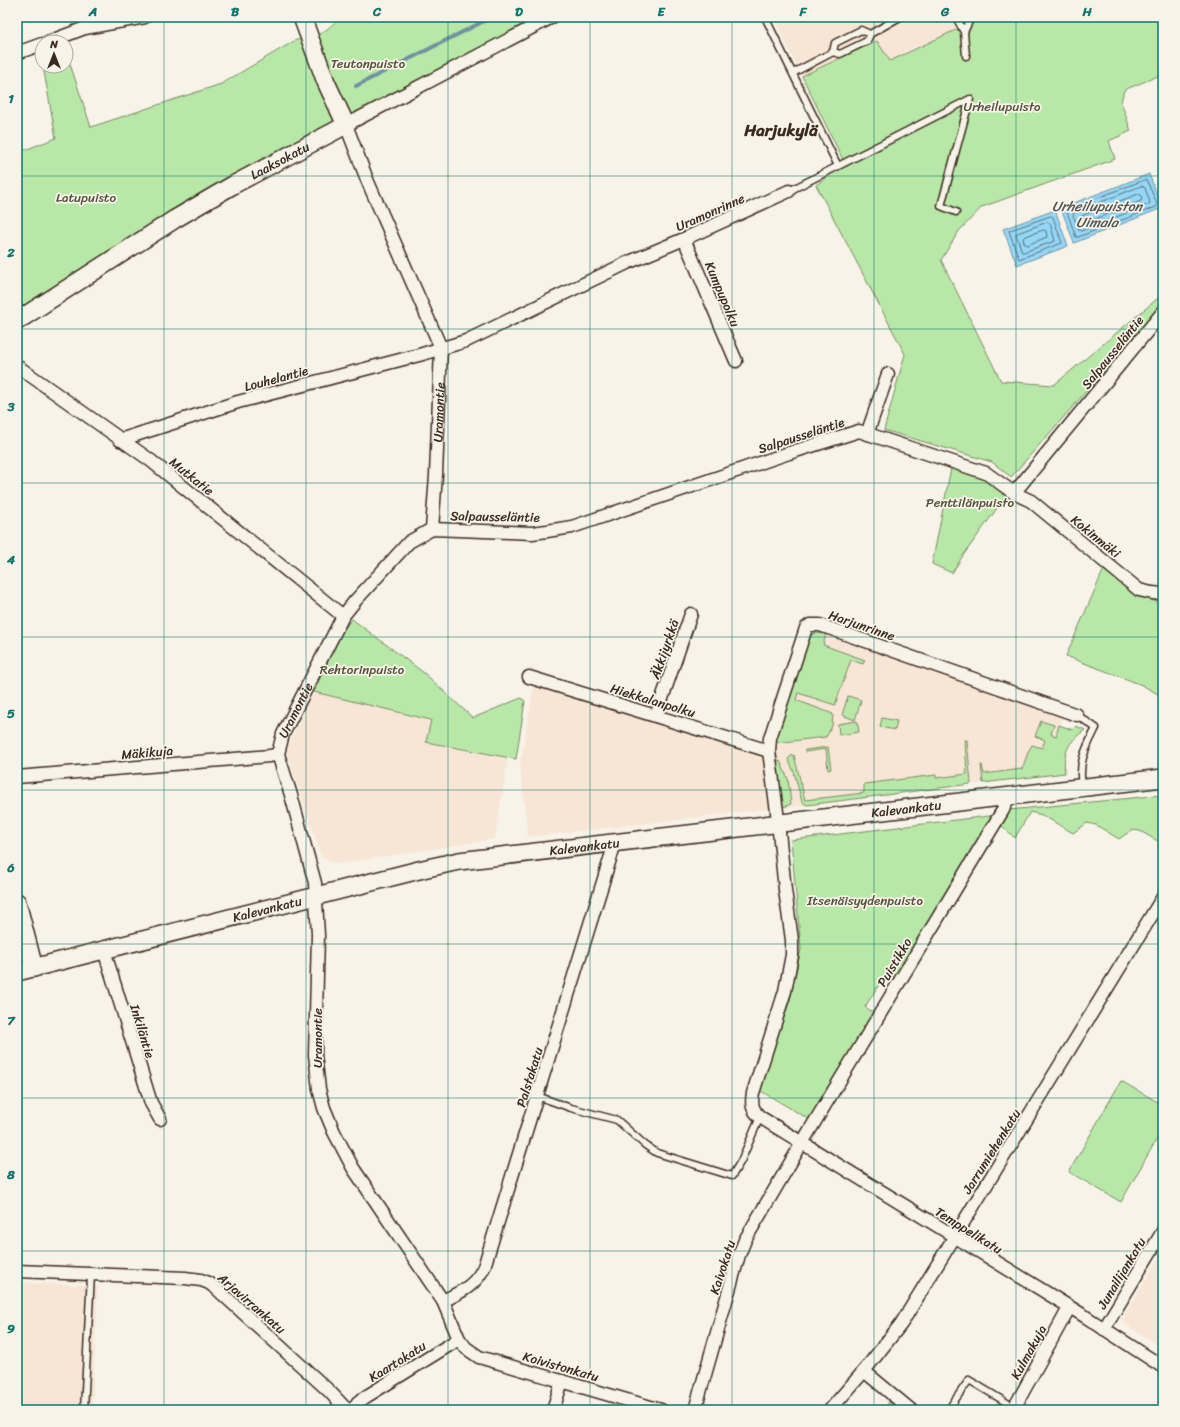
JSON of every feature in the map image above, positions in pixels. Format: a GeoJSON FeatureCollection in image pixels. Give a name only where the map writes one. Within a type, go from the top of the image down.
{"type":"FeatureCollection","features":[{"type":"Feature","properties":{"kind":"street"},"geometry":{"type":"LineString","coordinates":[[62,34],[84,22],[145,17]]}},
{"type":"Feature","properties":{"kind":"street","name":"Uramontie"},"geometry":{"type":"LineString","coordinates":[[302,17],[328,88],[346,126],[368,182],[441,348],[432,529],[409,542],[343,616],[283,734],[278,754],[292,796],[315,883],[318,935],[315,1055],[319,1089],[324,1108],[334,1132],[353,1168],[444,1301],[459,1338]]}},
{"type":"Feature","properties":{"kind":"street","name":"Laaksokatu"},"geometry":{"type":"LineString","coordinates":[[17,321],[175,219],[233,185],[552,17]]}},
{"type":"Feature","properties":{"kind":"street"},"geometry":{"type":"LineString","coordinates":[[17,53],[34,47]]}},
{"type":"Feature","properties":{"kind":"street","name":"Uramonrinne"},"geometry":{"type":"LineString","coordinates":[[441,348],[466,341],[627,263],[684,239],[789,191]]}},
{"type":"Feature","properties":{"kind":"street","name":"Kumpupolku"},"geometry":{"type":"LineString","coordinates":[[684,239],[736,361]]}},
{"type":"Feature","properties":{"kind":"street","name":"Salpausseläntie"},"geometry":{"type":"LineString","coordinates":[[432,529],[532,533],[572,527],[789,453],[859,431],[986,473],[1014,493],[1163,312]]}},
{"type":"Feature","properties":{"kind":"street","name":"Louhelantie"},"geometry":{"type":"LineString","coordinates":[[120,440],[238,402],[441,348]]}},
{"type":"Feature","properties":{"kind":"street","name":"Mutkatie"},"geometry":{"type":"LineString","coordinates":[[17,366],[150,460],[343,616]]}},
{"type":"Feature","properties":{"kind":"street"},"geometry":{"type":"LineString","coordinates":[[867,434],[888,374]]}},
{"type":"Feature","properties":{"kind":"street","name":"Kokinmäki"},"geometry":{"type":"LineString","coordinates":[[1014,493],[1031,502],[1139,590],[1163,594]]}},
{"type":"Feature","properties":{"kind":"street","name":"Äkkijyrkkä"},"geometry":{"type":"LineString","coordinates":[[656,716],[691,614]]}},
{"type":"Feature","properties":{"kind":"street","name":"Harjunrinne"},"geometry":{"type":"LineString","coordinates":[[778,823],[769,751],[770,738],[806,628],[810,625],[814,624],[827,628],[1077,714]]}},
{"type":"Feature","properties":{"kind":"street","name":"Hiekkalanpolku"},"geometry":{"type":"LineString","coordinates":[[529,677],[769,751]]}},
{"type":"Feature","properties":{"kind":"street","name":"Mäkikuja"},"geometry":{"type":"LineString","coordinates":[[17,777],[270,756],[278,754]]}},
{"type":"Feature","properties":{"kind":"street","name":"Kalevankatu"},"geometry":{"type":"LineString","coordinates":[[17,972],[459,861],[1163,778]]}},
{"type":"Feature","properties":{"kind":"street","name":"Puistikko"},"geometry":{"type":"LineString","coordinates":[[802,1143],[1003,810],[1009,796]]}},
{"type":"Feature","properties":{"kind":"street"},"geometry":{"type":"LineString","coordinates":[[760,1117],[755,1113],[752,1106],[753,1093],[785,991],[792,955],[792,940],[778,823]]}},
{"type":"Feature","properties":{"kind":"street","name":"Palstakatu"},"geometry":{"type":"LineString","coordinates":[[444,1301],[476,1282],[484,1267],[615,843]]}},
{"type":"Feature","properties":{"kind":"street","name":"Jarrumiehenkatu"},"geometry":{"type":"LineString","coordinates":[[830,1410],[864,1371],[901,1324],[1163,897]]}},
{"type":"Feature","properties":{"kind":"street"},"geometry":{"type":"LineString","coordinates":[[17,902],[34,968]]}},
{"type":"Feature","properties":{"kind":"street","name":"Inkiläntie"},"geometry":{"type":"LineString","coordinates":[[104,950],[151,1103],[160,1118]]}},
{"type":"Feature","properties":{"kind":"street","name":"Temppelikatu"},"geometry":{"type":"LineString","coordinates":[[760,1117],[1163,1367]]}},
{"type":"Feature","properties":{"kind":"street","name":"Kaivokatu"},"geometry":{"type":"LineString","coordinates":[[695,1410],[739,1255],[746,1240],[802,1143]]}},
{"type":"Feature","properties":{"kind":"street","name":"Junailijankatu"},"geometry":{"type":"LineString","coordinates":[[1104,1329],[1163,1231]]}},
{"type":"Feature","properties":{"kind":"street","name":"Arjavirrankatu"},"geometry":{"type":"LineString","coordinates":[[17,1271],[185,1278],[201,1280],[209,1283],[245,1313],[328,1390],[347,1410]]}},
{"type":"Feature","properties":{"kind":"street","name":"Kulmakuja"},"geometry":{"type":"LineString","coordinates":[[1014,1408],[1069,1308]]}},
{"type":"Feature","properties":{"kind":"street","name":"Koivistonkatu"},"geometry":{"type":"LineString","coordinates":[[459,1338],[466,1348],[479,1356],[661,1410]]}},
{"type":"Feature","properties":{"kind":"street","name":"Kaartokatu"},"geometry":{"type":"LineString","coordinates":[[352,1410],[358,1402],[459,1338]]}},
{"type":"Feature","properties":{"kind":"street"},"geometry":{"type":"LineString","coordinates":[[864,1371],[911,1410]]}},
{"type":"Feature","properties":{"kind":"street"},"geometry":{"type":"LineString","coordinates":[[553,1410],[562,1381]]}},
{"type":"Feature","properties":{"kind":"lane"},"geometry":{"type":"LineString","coordinates":[[765,17],[838,166]]}},
{"type":"Feature","properties":{"kind":"lane"},"geometry":{"type":"LineString","coordinates":[[793,73],[833,52],[840,54],[867,42],[870,34],[900,17]]}},
{"type":"Feature","properties":{"kind":"lane"},"geometry":{"type":"LineString","coordinates":[[956,17],[964,32],[966,56]]}},
{"type":"Feature","properties":{"kind":"lane"},"geometry":{"type":"LineString","coordinates":[[964,32],[971,17]]}},
{"type":"Feature","properties":{"kind":"lane"},"geometry":{"type":"LineString","coordinates":[[833,52],[835,43],[861,30],[870,34]]}},
{"type":"Feature","properties":{"kind":"lane","name":"Uramonrinne"},"geometry":{"type":"LineString","coordinates":[[789,191],[970,99],[941,206],[956,212]]}},
{"type":"Feature","properties":{"kind":"lane"},"geometry":{"type":"LineString","coordinates":[[1077,714],[1096,728],[1086,748],[1080,769],[1082,787]]}},
{"type":"Feature","properties":{"kind":"lane"},"geometry":{"type":"LineString","coordinates":[[537,1096],[571,1108],[617,1120],[657,1154],[732,1176],[741,1161],[760,1117]]}},
{"type":"Feature","properties":{"kind":"lane"},"geometry":{"type":"LineString","coordinates":[[84,1410],[90,1274]]}},
{"type":"Feature","properties":{"kind":"lane"},"geometry":{"type":"LineString","coordinates":[[948,1410],[969,1380],[1014,1408]]}},
{"type":"Feature","properties":{"kind":"shaded area"},"geometry":{"type":"Polygon","coordinates":[[[773,17],[983,17],[890,61],[877,41],[802,76],[773,17]]]}},
{"type":"Feature","properties":{"kind":"shaded area"},"geometry":{"type":"Polygon","coordinates":[[[816,633],[826,634],[1062,717],[1045,775],[785,808],[782,804],[775,764],[774,739],[816,633]]]}},
{"type":"Feature","properties":{"kind":"shaded area"},"geometry":{"type":"Polygon","coordinates":[[[534,685],[763,753],[770,809],[528,837],[520,766],[534,685]]]}},
{"type":"Feature","properties":{"kind":"shaded area"},"geometry":{"type":"Polygon","coordinates":[[[314,692],[432,720],[426,742],[508,757],[495,839],[337,864],[321,856],[286,750],[314,692]]]}},
{"type":"Feature","properties":{"kind":"shaded area"},"geometry":{"type":"Polygon","coordinates":[[[1163,1251],[1163,1349],[1121,1321],[1163,1251]]]}},
{"type":"Feature","properties":{"kind":"shaded area"},"geometry":{"type":"Polygon","coordinates":[[[17,1282],[98,1286],[93,1410],[17,1410],[17,1282]]]}},
{"type":"Feature","properties":{"kind":"green space","name":"Latupuisto"},"geometry":{"type":"Polygon","coordinates":[[[341,17],[552,17],[233,185],[17,321],[17,153],[56,138],[44,74],[73,74],[91,127],[221,84],[296,40],[316,36],[330,27],[341,17]]]}},
{"type":"Feature","properties":{"kind":"green space","name":"Urheilupuisto"},"geometry":{"type":"Polygon","coordinates":[[[983,17],[1163,17],[1163,74],[1124,90],[1121,102],[1131,131],[1109,141],[1115,159],[982,207],[959,231],[941,260],[1001,381],[1054,385],[1163,294],[1163,304],[1011,477],[992,462],[884,430],[905,354],[816,185],[845,164],[802,76],[877,41],[890,61],[983,17]]]}},
{"type":"Feature","properties":{"kind":"green space","name":"Penttilänpuisto"},"geometry":{"type":"Polygon","coordinates":[[[951,468],[984,479],[1006,496],[952,573],[932,564],[951,468]]]}},
{"type":"Feature","properties":{"kind":"green space"},"geometry":{"type":"Polygon","coordinates":[[[1104,569],[1163,607],[1163,697],[1142,685],[1066,656],[1104,569]]]}},
{"type":"Feature","properties":{"kind":"green space","name":"Rehtorinpuisto"},"geometry":{"type":"Polygon","coordinates":[[[352,619],[424,673],[473,718],[521,698],[525,701],[516,759],[426,742],[431,720],[314,692],[339,635],[352,619]]]}},
{"type":"Feature","properties":{"kind":"green space"},"geometry":{"type":"Polygon","coordinates":[[[816,633],[826,634],[823,645],[865,660],[863,664],[851,660],[835,705],[798,693],[796,700],[833,714],[832,726],[826,737],[775,743],[774,741],[809,636],[816,633]]]}},
{"type":"Feature","properties":{"kind":"green space"},"geometry":{"type":"Polygon","coordinates":[[[848,696],[861,700],[855,720],[842,715],[848,696]]]}},
{"type":"Feature","properties":{"kind":"green space"},"geometry":{"type":"Polygon","coordinates":[[[882,718],[897,721],[895,730],[880,727],[882,718]]]}},
{"type":"Feature","properties":{"kind":"green space"},"geometry":{"type":"Polygon","coordinates":[[[857,721],[859,732],[839,735],[838,724],[857,721]]]}},
{"type":"Feature","properties":{"kind":"green space"},"geometry":{"type":"Polygon","coordinates":[[[1041,721],[1054,725],[1051,734],[1056,736],[1059,725],[1073,730],[1076,726],[1085,730],[1079,734],[1068,748],[1064,766],[1065,773],[983,783],[981,765],[984,774],[1022,769],[1032,745],[1042,748],[1045,740],[1035,736],[1041,721]]]}},
{"type":"Feature","properties":{"kind":"green space"},"geometry":{"type":"Polygon","coordinates":[[[965,740],[967,740],[971,784],[807,805],[802,802],[794,772],[788,759],[794,755],[805,800],[864,793],[864,784],[936,775],[936,778],[967,774],[965,740]]]}},
{"type":"Feature","properties":{"kind":"green space"},"geometry":{"type":"Polygon","coordinates":[[[828,747],[831,769],[828,770],[826,749],[805,752],[805,750],[828,747]]]}},
{"type":"Feature","properties":{"kind":"green space"},"geometry":{"type":"Polygon","coordinates":[[[777,760],[780,761],[788,779],[791,804],[784,807],[782,804],[776,762],[777,760]]]}},
{"type":"Feature","properties":{"kind":"green space"},"geometry":{"type":"Polygon","coordinates":[[[1163,795],[1163,844],[1140,831],[1132,830],[1119,839],[1096,825],[1087,823],[1073,833],[1042,815],[1030,812],[1015,838],[1000,824],[1009,810],[1163,795]]]}},
{"type":"Feature","properties":{"kind":"green space","name":"Itsenäisyydenpuisto"},"geometry":{"type":"Polygon","coordinates":[[[997,815],[897,979],[886,973],[865,1007],[876,1014],[812,1121],[759,1090],[790,1000],[801,949],[791,840],[997,815]]]}},
{"type":"Feature","properties":{"kind":"green space"},"geometry":{"type":"Polygon","coordinates":[[[1121,1081],[1163,1105],[1163,1128],[1121,1202],[1069,1172],[1121,1081]]]}},
{"type":"Feature","properties":{"kind":"green space"},"geometry":{"type":"Polygon","coordinates":[[[889,1402],[898,1408],[897,1410],[883,1410],[889,1402]]]}},
{"type":"Feature","properties":{"kind":"water","name":"Urheilupuiston Uimala"},"geometry":{"type":"Polygon","coordinates":[[[1149,174],[1162,208],[1074,243],[1061,208],[1149,174]]]}},
{"type":"Feature","properties":{"kind":"water"},"geometry":{"type":"Polygon","coordinates":[[[1055,210],[1068,246],[1017,265],[1003,229],[1055,210]]]}},
{"type":"Feature","properties":{"kind":"waterway"},"geometry":{"type":"LineString","coordinates":[[356,86],[492,17]]}},
{"type":"Feature","properties":{"kind":"district","name":"Harjukylä"},"geometry":{"type":"Point","coordinates":[781,130]}},
{"type":"Feature","properties":{"kind":"park label","name":"Teutonpuisto"},"geometry":{"type":"Point","coordinates":[368,63]}}]}
